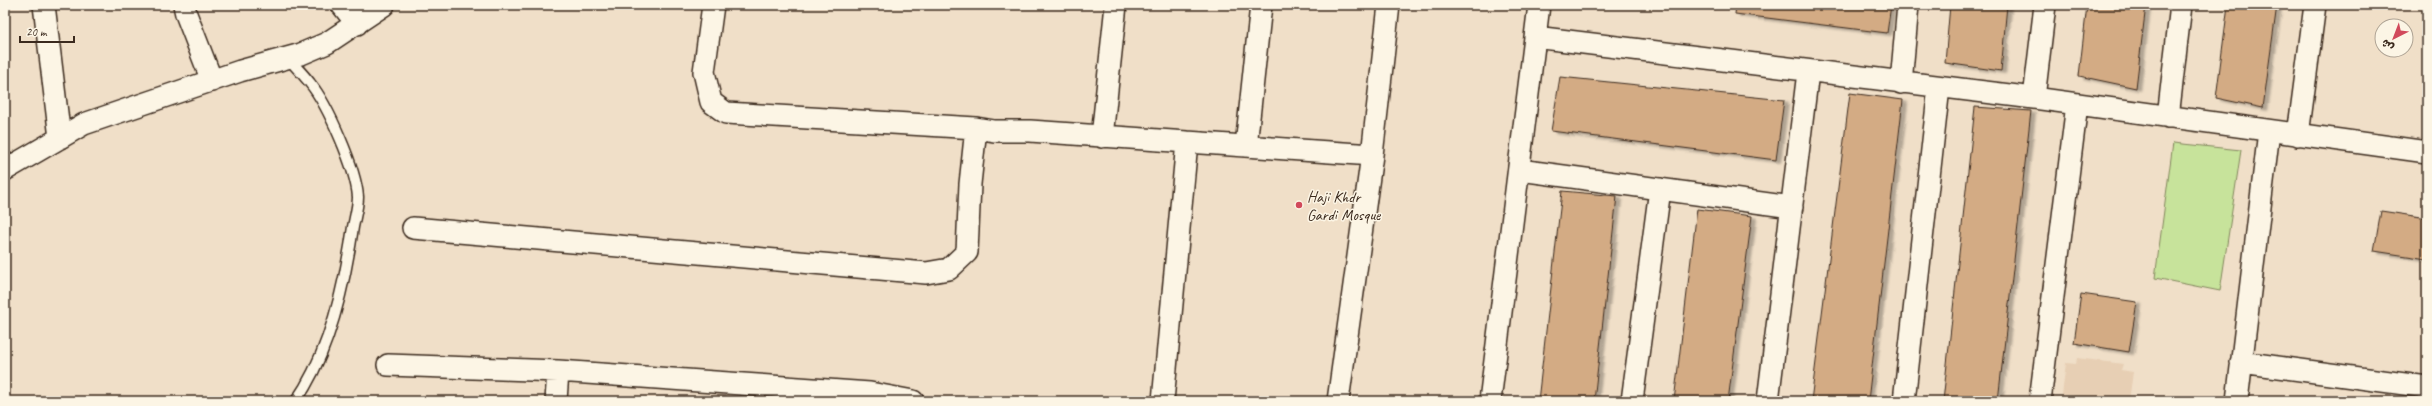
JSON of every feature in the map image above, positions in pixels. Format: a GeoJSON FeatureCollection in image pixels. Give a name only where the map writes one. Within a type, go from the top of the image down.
{"type":"FeatureCollection","features":[{"type":"Feature","properties":{"kind":"street"},"geometry":{"type":"LineString","coordinates":[[44,5],[60,138]]}},
{"type":"Feature","properties":{"kind":"street"},"geometry":{"type":"LineString","coordinates":[[184,5],[212,81]]}},
{"type":"Feature","properties":{"kind":"street"},"geometry":{"type":"LineString","coordinates":[[342,5],[357,24]]}},
{"type":"Feature","properties":{"kind":"street"},"geometry":{"type":"LineString","coordinates":[[5,170],[84,124],[212,81],[288,58],[327,43],[384,5]]}},
{"type":"Feature","properties":{"kind":"street"},"geometry":{"type":"LineString","coordinates":[[713,5],[704,72],[711,102],[726,113],[976,128],[994,131],[1030,130],[1102,137],[1372,155]]}},
{"type":"Feature","properties":{"kind":"street"},"geometry":{"type":"LineString","coordinates":[[1102,137],[1116,5]]}},
{"type":"Feature","properties":{"kind":"street"},"geometry":{"type":"LineString","coordinates":[[1246,146],[1261,5]]}},
{"type":"Feature","properties":{"kind":"street"},"geometry":{"type":"LineString","coordinates":[[1338,401],[1372,155],[1389,5]]}},
{"type":"Feature","properties":{"kind":"street"},"geometry":{"type":"LineString","coordinates":[[1490,401],[1539,5]]}},
{"type":"Feature","properties":{"kind":"street"},"geometry":{"type":"LineString","coordinates":[[1901,83],[1908,5]]}},
{"type":"Feature","properties":{"kind":"street"},"geometry":{"type":"LineString","coordinates":[[2034,98],[2044,5]]}},
{"type":"Feature","properties":{"kind":"street"},"geometry":{"type":"LineString","coordinates":[[2168,117],[2181,5]]}},
{"type":"Feature","properties":{"kind":"street"},"geometry":{"type":"LineString","coordinates":[[2298,135],[2316,5]]}},
{"type":"Feature","properties":{"kind":"street"},"geometry":{"type":"LineString","coordinates":[[1535,38],[2034,98],[2427,152]]}},
{"type":"Feature","properties":{"kind":"street"},"geometry":{"type":"LineString","coordinates":[[1768,401],[1808,72]]}},
{"type":"Feature","properties":{"kind":"street"},"geometry":{"type":"LineString","coordinates":[[1904,401],[1939,87]]}},
{"type":"Feature","properties":{"kind":"street"},"geometry":{"type":"LineString","coordinates":[[2040,401],[2077,104]]}},
{"type":"Feature","properties":{"kind":"street"},"geometry":{"type":"LineString","coordinates":[[413,228],[926,273],[949,269],[967,252],[970,184],[976,128]]}},
{"type":"Feature","properties":{"kind":"street"},"geometry":{"type":"LineString","coordinates":[[2237,401],[2269,131]]}},
{"type":"Feature","properties":{"kind":"street"},"geometry":{"type":"LineString","coordinates":[[1163,401],[1187,142]]}},
{"type":"Feature","properties":{"kind":"street"},"geometry":{"type":"LineString","coordinates":[[1519,170],[1792,207]]}},
{"type":"Feature","properties":{"kind":"street"},"geometry":{"type":"LineString","coordinates":[[1632,401],[1660,189]]}},
{"type":"Feature","properties":{"kind":"street"},"geometry":{"type":"LineString","coordinates":[[2241,362],[2427,387]]}},
{"type":"Feature","properties":{"kind":"street"},"geometry":{"type":"LineString","coordinates":[[388,365],[558,370],[772,394],[870,393],[913,401]]}},
{"type":"Feature","properties":{"kind":"street"},"geometry":{"type":"LineString","coordinates":[[556,401],[558,370]]}},
{"type":"Feature","properties":{"kind":"lane"},"geometry":{"type":"LineString","coordinates":[[288,58],[311,84],[334,127],[351,168],[358,197],[340,292],[322,350],[306,387],[296,401]]}},
{"type":"Feature","properties":{"kind":"shaded area"},"geometry":{"type":"Polygon","coordinates":[[[2077,358],[2123,364],[2121,370],[2133,372],[2129,401],[2073,401],[2074,395],[2062,395],[2066,363],[2076,364],[2077,358]]]}},
{"type":"Feature","properties":{"kind":"green space"},"geometry":{"type":"Polygon","coordinates":[[[2173,143],[2241,150],[2220,291],[2155,278],[2173,143]]]}},
{"type":"Feature","properties":{"kind":"building"},"geometry":{"type":"Polygon","coordinates":[[[1736,5],[1891,5],[1887,33],[1735,14],[1736,5]]]}},
{"type":"Feature","properties":{"kind":"building"},"geometry":{"type":"Polygon","coordinates":[[[1950,5],[2007,5],[2001,71],[1945,63],[1950,5]]]}},
{"type":"Feature","properties":{"kind":"building"},"geometry":{"type":"Polygon","coordinates":[[[2087,5],[2146,5],[2136,88],[2079,76],[2087,5]]]}},
{"type":"Feature","properties":{"kind":"building"},"geometry":{"type":"Polygon","coordinates":[[[2228,5],[2277,5],[2263,108],[2216,98],[2228,5]]]}},
{"type":"Feature","properties":{"kind":"building"},"geometry":{"type":"Polygon","coordinates":[[[1560,77],[1784,100],[1776,160],[1551,131],[1560,77]]]}},
{"type":"Feature","properties":{"kind":"building"},"geometry":{"type":"Polygon","coordinates":[[[1850,93],[1903,100],[1868,401],[1811,401],[1850,93]]]}},
{"type":"Feature","properties":{"kind":"building"},"geometry":{"type":"Polygon","coordinates":[[[1975,107],[2031,111],[1998,401],[1943,401],[1975,107]]]}},
{"type":"Feature","properties":{"kind":"building"},"geometry":{"type":"Polygon","coordinates":[[[1562,191],[1617,196],[1594,401],[1538,401],[1562,191]]]}},
{"type":"Feature","properties":{"kind":"building"},"geometry":{"type":"Polygon","coordinates":[[[1697,209],[1752,216],[1728,401],[1674,401],[1697,209]]]}},
{"type":"Feature","properties":{"kind":"building"},"geometry":{"type":"Polygon","coordinates":[[[2381,211],[2427,218],[2427,259],[2374,251],[2381,211]]]}},
{"type":"Feature","properties":{"kind":"building"},"geometry":{"type":"Polygon","coordinates":[[[2081,294],[2137,302],[2129,352],[2074,343],[2081,294]]]}},
{"type":"Feature","properties":{"kind":"place","name":"Haji Khdr Gardi Mosque"},"geometry":{"type":"Point","coordinates":[1299,205]}}]}
